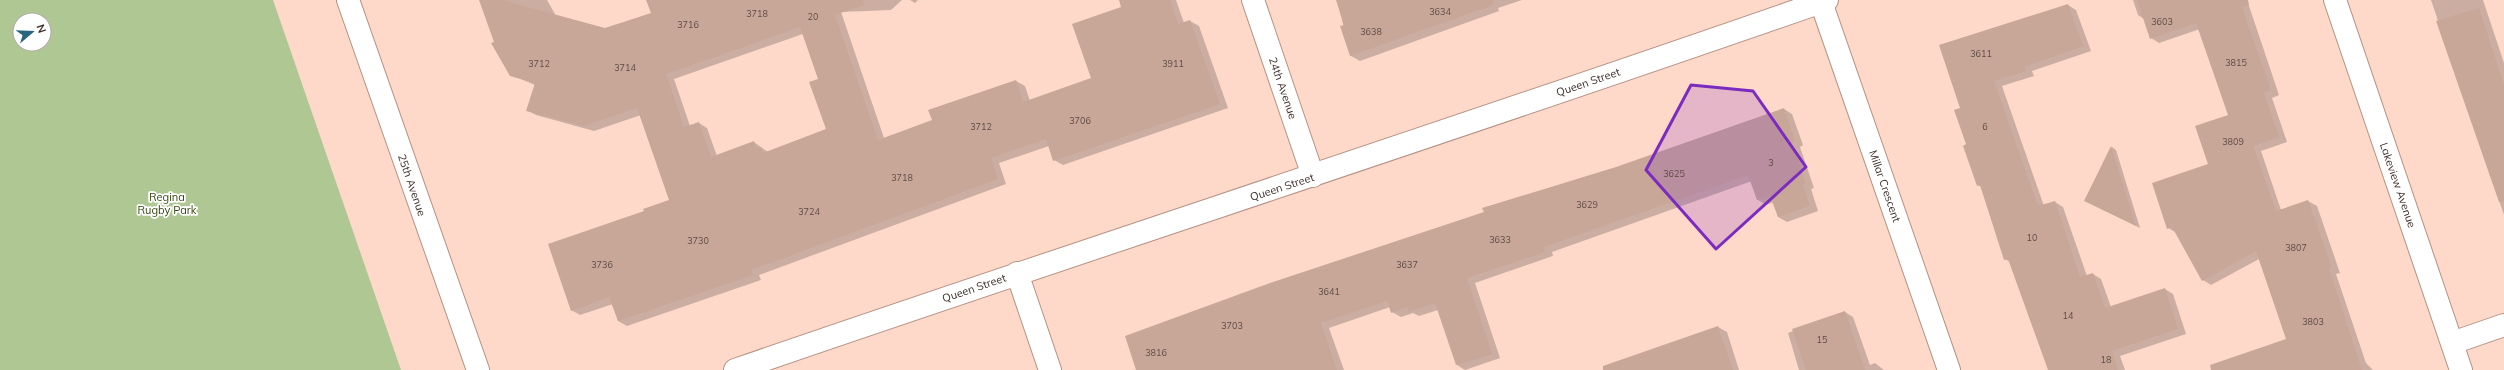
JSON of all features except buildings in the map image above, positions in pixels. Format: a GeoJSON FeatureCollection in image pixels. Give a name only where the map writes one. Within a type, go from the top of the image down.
{"type":"FeatureCollection","features":[{"type":"Feature","properties":{"kind":"street","name":"25th Avenue"},"geometry":{"type":"LineString","coordinates":[[348,0],[478,370]]}},
{"type":"Feature","properties":{"kind":"street","name":"24th Avenue"},"geometry":{"type":"LineString","coordinates":[[1253,0],[1313,176]]}},
{"type":"Feature","properties":{"kind":"street","name":"Lakeview Avenue"},"geometry":{"type":"LineString","coordinates":[[2335,0],[2461,370]]}},
{"type":"Feature","properties":{"kind":"street","name":"Queen Street"},"geometry":{"type":"LineString","coordinates":[[735,370],[1017,273],[1313,176],[1824,1]]}},
{"type":"Feature","properties":{"kind":"street","name":"Millar Crescent"},"geometry":{"type":"LineString","coordinates":[[1824,1],[1949,370]]}},
{"type":"Feature","properties":{"kind":"street"},"geometry":{"type":"LineString","coordinates":[[1017,273],[1050,370]]}},
{"type":"Feature","properties":{"kind":"street"},"geometry":{"type":"LineString","coordinates":[[2452,343],[2504,325]]}},
{"type":"Feature","properties":{"kind":"highlighted area"},"geometry":{"type":"Polygon","coordinates":[[[1691,85],[1753,91],[1806,167],[1716,249],[1646,170],[1691,85]]]}},
{"type":"Feature","properties":{"kind":"green space","name":"Regina Rugby Park"},"geometry":{"type":"Polygon","coordinates":[[[0,0],[273,0],[401,370],[0,370],[0,0]]]}}]}
